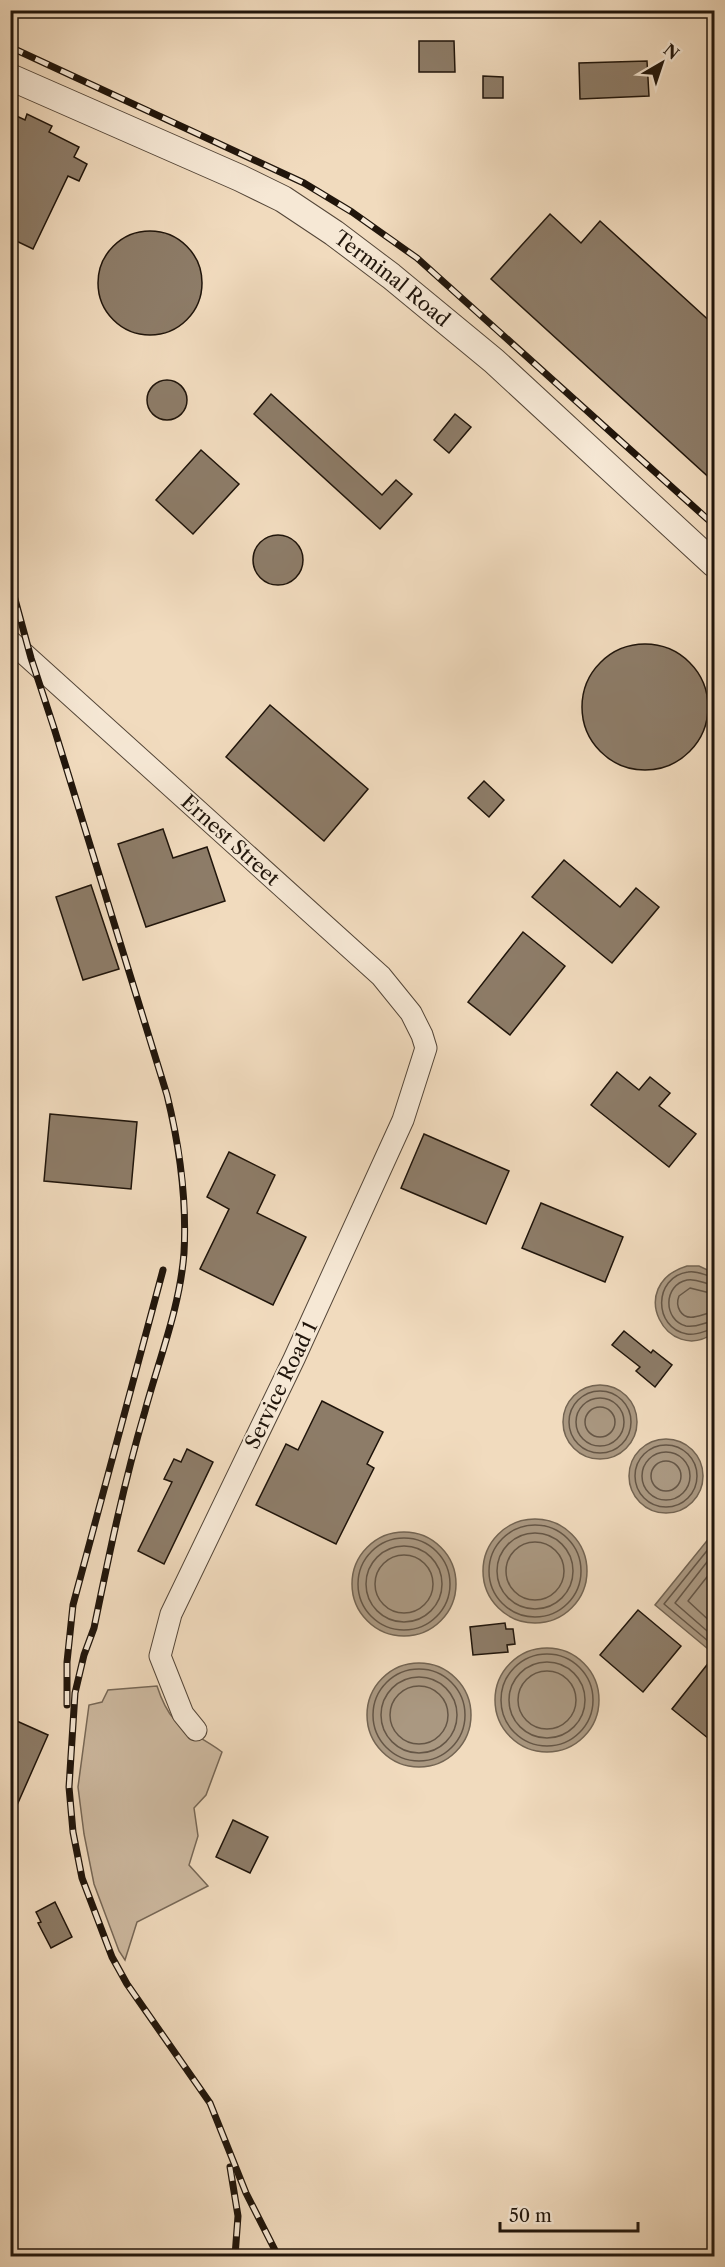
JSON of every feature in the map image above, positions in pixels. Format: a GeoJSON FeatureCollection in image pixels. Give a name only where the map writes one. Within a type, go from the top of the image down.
{"type":"FeatureCollection","features":[{"type":"Feature","properties":{"kind":"street","name":"Terminal Road"},"geometry":{"type":"LineString","coordinates":[[10,77],[248,182],[283,200],[334,233],[391,276],[494,361],[714,564]]}},
{"type":"Feature","properties":{"kind":"street","name":"Ernest Street"},"geometry":{"type":"LineString","coordinates":[[10,641],[381,976],[411,1013],[422,1035],[426,1048],[424,1055]]}},
{"type":"Feature","properties":{"kind":"street","name":"Service Road 1"},"geometry":{"type":"LineString","coordinates":[[190,1722],[160,1656],[171,1614],[375,1185],[403,1120],[424,1055]]}},
{"type":"Feature","properties":{"kind":"shaded area"},"geometry":{"type":"Polygon","coordinates":[[[157,1686],[175,1721],[222,1752],[206,1795],[194,1808],[198,1836],[189,1865],[208,1886],[137,1922],[125,1960],[119,1951],[94,1884],[78,1787],[89,1705],[102,1702],[108,1690],[157,1686]]]}},
{"type":"Feature","properties":{"kind":"water"},"geometry":{"type":"Polygon","coordinates":[[[687,1266],[699,1266],[714,1273],[714,1333],[697,1340],[681,1339],[668,1331],[659,1319],[655,1304],[658,1289],[668,1276],[687,1266]]]}},
{"type":"Feature","properties":{"kind":"water"},"geometry":{"type":"Polygon","coordinates":[[[593,1385],[607,1385],[621,1391],[631,1401],[637,1415],[635,1436],[621,1453],[607,1459],[593,1459],[579,1453],[569,1443],[563,1429],[563,1415],[569,1401],[579,1391],[593,1385]]]}},
{"type":"Feature","properties":{"kind":"water"},"geometry":{"type":"Polygon","coordinates":[[[659,1439],[673,1439],[687,1445],[697,1455],[703,1469],[701,1490],[687,1507],[673,1513],[659,1513],[645,1507],[635,1497],[629,1483],[629,1469],[635,1455],[645,1445],[659,1439]]]}},
{"type":"Feature","properties":{"kind":"water"},"geometry":{"type":"Polygon","coordinates":[[[535,1519],[555,1523],[572,1534],[583,1551],[587,1571],[583,1591],[572,1608],[555,1619],[535,1623],[515,1619],[498,1608],[487,1591],[483,1571],[487,1551],[498,1534],[515,1523],[535,1519]]]}},
{"type":"Feature","properties":{"kind":"water"},"geometry":{"type":"Polygon","coordinates":[[[404,1532],[424,1536],[441,1547],[452,1564],[456,1584],[452,1604],[441,1621],[424,1632],[404,1636],[384,1632],[367,1621],[356,1604],[352,1584],[356,1564],[367,1547],[384,1536],[404,1532]]]}},
{"type":"Feature","properties":{"kind":"water"},"geometry":{"type":"Polygon","coordinates":[[[714,1532],[714,1654],[655,1605],[714,1532]]]}},
{"type":"Feature","properties":{"kind":"water"},"geometry":{"type":"Polygon","coordinates":[[[547,1648],[567,1652],[584,1663],[595,1680],[599,1700],[595,1720],[584,1737],[567,1748],[547,1752],[527,1748],[510,1737],[499,1720],[495,1700],[499,1680],[510,1663],[527,1652],[547,1648]]]}},
{"type":"Feature","properties":{"kind":"water"},"geometry":{"type":"Polygon","coordinates":[[[419,1663],[439,1667],[456,1678],[467,1695],[471,1715],[467,1735],[456,1752],[439,1763],[419,1767],[399,1763],[382,1752],[371,1735],[367,1715],[371,1695],[382,1678],[399,1667],[419,1663]]]}},
{"type":"Feature","properties":{"kind":"building"},"geometry":{"type":"Polygon","coordinates":[[[419,41],[454,41],[455,72],[419,72],[419,41]]]}},
{"type":"Feature","properties":{"kind":"building"},"geometry":{"type":"Polygon","coordinates":[[[647,61],[649,96],[580,99],[579,63],[647,61]]]}},
{"type":"Feature","properties":{"kind":"building"},"geometry":{"type":"Polygon","coordinates":[[[483,76],[503,77],[503,98],[483,98],[483,76]]]}},
{"type":"Feature","properties":{"kind":"building"},"geometry":{"type":"Polygon","coordinates":[[[10,113],[25,120],[27,114],[52,126],[49,132],[79,147],[74,157],[87,164],[79,181],[68,176],[33,249],[10,238],[10,113]]]}},
{"type":"Feature","properties":{"kind":"building"},"geometry":{"type":"Polygon","coordinates":[[[550,214],[581,243],[600,221],[714,325],[714,482],[491,279],[550,214]]]}},
{"type":"Feature","properties":{"kind":"building"},"geometry":{"type":"Polygon","coordinates":[[[150,231],[170,235],[179,240],[193,254],[198,263],[202,283],[198,303],[193,312],[179,326],[170,331],[150,335],[130,331],[121,326],[107,312],[102,303],[98,283],[102,263],[107,254],[121,240],[130,235],[150,231]]]}},
{"type":"Feature","properties":{"kind":"building"},"geometry":{"type":"Polygon","coordinates":[[[167,380],[181,386],[187,400],[181,414],[167,420],[153,414],[147,400],[153,386],[167,380]]]}},
{"type":"Feature","properties":{"kind":"building"},"geometry":{"type":"Polygon","coordinates":[[[271,394],[382,495],[396,480],[412,494],[380,529],[254,414],[271,394]]]}},
{"type":"Feature","properties":{"kind":"building"},"geometry":{"type":"Polygon","coordinates":[[[455,414],[471,427],[449,453],[434,440],[455,414]]]}},
{"type":"Feature","properties":{"kind":"building"},"geometry":{"type":"Polygon","coordinates":[[[201,450],[239,484],[193,534],[156,500],[201,450]]]}},
{"type":"Feature","properties":{"kind":"building"},"geometry":{"type":"Polygon","coordinates":[[[278,535],[287,537],[298,546],[303,560],[301,569],[292,580],[278,585],[269,583],[258,574],[253,560],[255,551],[264,540],[278,535]]]}},
{"type":"Feature","properties":{"kind":"building"},"geometry":{"type":"Polygon","coordinates":[[[645,644],[669,649],[690,662],[703,683],[708,707],[703,731],[690,752],[669,765],[645,770],[621,765],[600,752],[587,731],[582,707],[587,683],[600,662],[621,649],[645,644]]]}},
{"type":"Feature","properties":{"kind":"building"},"geometry":{"type":"Polygon","coordinates":[[[270,705],[368,789],[324,841],[226,757],[270,705]]]}},
{"type":"Feature","properties":{"kind":"building"},"geometry":{"type":"Polygon","coordinates":[[[484,781],[504,800],[489,817],[468,798],[484,781]]]}},
{"type":"Feature","properties":{"kind":"building"},"geometry":{"type":"Polygon","coordinates":[[[163,829],[173,858],[207,847],[225,901],[146,927],[118,844],[163,829]]]}},
{"type":"Feature","properties":{"kind":"building"},"geometry":{"type":"Polygon","coordinates":[[[564,860],[620,907],[636,888],[659,907],[612,963],[532,897],[564,860]]]}},
{"type":"Feature","properties":{"kind":"building"},"geometry":{"type":"Polygon","coordinates":[[[91,885],[119,969],[83,980],[56,897],[91,885]]]}},
{"type":"Feature","properties":{"kind":"building"},"geometry":{"type":"Polygon","coordinates":[[[523,932],[565,966],[510,1035],[468,1002],[523,932]]]}},
{"type":"Feature","properties":{"kind":"building"},"geometry":{"type":"Polygon","coordinates":[[[617,1072],[639,1090],[650,1077],[670,1093],[659,1106],[696,1134],[669,1167],[591,1105],[617,1072]]]}},
{"type":"Feature","properties":{"kind":"building"},"geometry":{"type":"Polygon","coordinates":[[[50,1114],[137,1122],[131,1189],[44,1181],[50,1114]]]}},
{"type":"Feature","properties":{"kind":"building"},"geometry":{"type":"Polygon","coordinates":[[[424,1134],[509,1171],[486,1224],[401,1188],[424,1134]]]}},
{"type":"Feature","properties":{"kind":"building"},"geometry":{"type":"Polygon","coordinates":[[[229,1152],[275,1175],[257,1213],[306,1237],[273,1305],[200,1269],[229,1209],[207,1197],[229,1152]]]}},
{"type":"Feature","properties":{"kind":"building"},"geometry":{"type":"Polygon","coordinates":[[[541,1203],[623,1237],[605,1282],[522,1248],[541,1203]]]}},
{"type":"Feature","properties":{"kind":"building"},"geometry":{"type":"Polygon","coordinates":[[[624,1331],[651,1353],[653,1350],[672,1365],[655,1387],[636,1371],[640,1367],[612,1345],[624,1331]]]}},
{"type":"Feature","properties":{"kind":"building"},"geometry":{"type":"Polygon","coordinates":[[[322,1401],[383,1432],[367,1464],[374,1468],[336,1544],[256,1505],[286,1444],[298,1450],[322,1401]]]}},
{"type":"Feature","properties":{"kind":"building"},"geometry":{"type":"Polygon","coordinates":[[[187,1449],[213,1462],[164,1564],[138,1551],[172,1482],[164,1479],[174,1459],[181,1462],[187,1449]]]}},
{"type":"Feature","properties":{"kind":"building"},"geometry":{"type":"Polygon","coordinates":[[[638,1610],[681,1646],[643,1692],[600,1655],[638,1610]]]}},
{"type":"Feature","properties":{"kind":"building"},"geometry":{"type":"Polygon","coordinates":[[[505,1623],[506,1629],[513,1629],[515,1644],[507,1645],[508,1652],[473,1655],[470,1627],[505,1623]]]}},
{"type":"Feature","properties":{"kind":"building"},"geometry":{"type":"Polygon","coordinates":[[[714,1656],[714,1743],[672,1709],[714,1656]]]}},
{"type":"Feature","properties":{"kind":"building"},"geometry":{"type":"Polygon","coordinates":[[[10,1718],[48,1735],[10,1821],[10,1718]]]}},
{"type":"Feature","properties":{"kind":"building"},"geometry":{"type":"Polygon","coordinates":[[[233,1820],[268,1837],[250,1873],[216,1857],[233,1820]]]}},
{"type":"Feature","properties":{"kind":"building"},"geometry":{"type":"Polygon","coordinates":[[[55,1902],[72,1937],[51,1948],[38,1923],[41,1922],[36,1912],[55,1902]]]}},
{"type":"Feature","properties":{"kind":"railway"},"geometry":{"type":"LineString","coordinates":[[10,47],[304,183],[352,212],[417,258],[714,525]]}},
{"type":"Feature","properties":{"kind":"railway"},"geometry":{"type":"LineString","coordinates":[[10,581],[31,658],[167,1095],[176,1134],[183,1193],[184,1253],[178,1293],[130,1465],[94,1628],[84,1655],[75,1693],[69,1787],[73,1832],[82,1878],[112,1957],[127,1984],[210,2103],[246,2193],[278,2256]]}},
{"type":"Feature","properties":{"kind":"railway"},"geometry":{"type":"LineString","coordinates":[[67,1705],[67,1662],[73,1605],[163,1270]]}},
{"type":"Feature","properties":{"kind":"railway"},"geometry":{"type":"LineString","coordinates":[[230,2167],[238,2216],[235,2256]]}}]}
